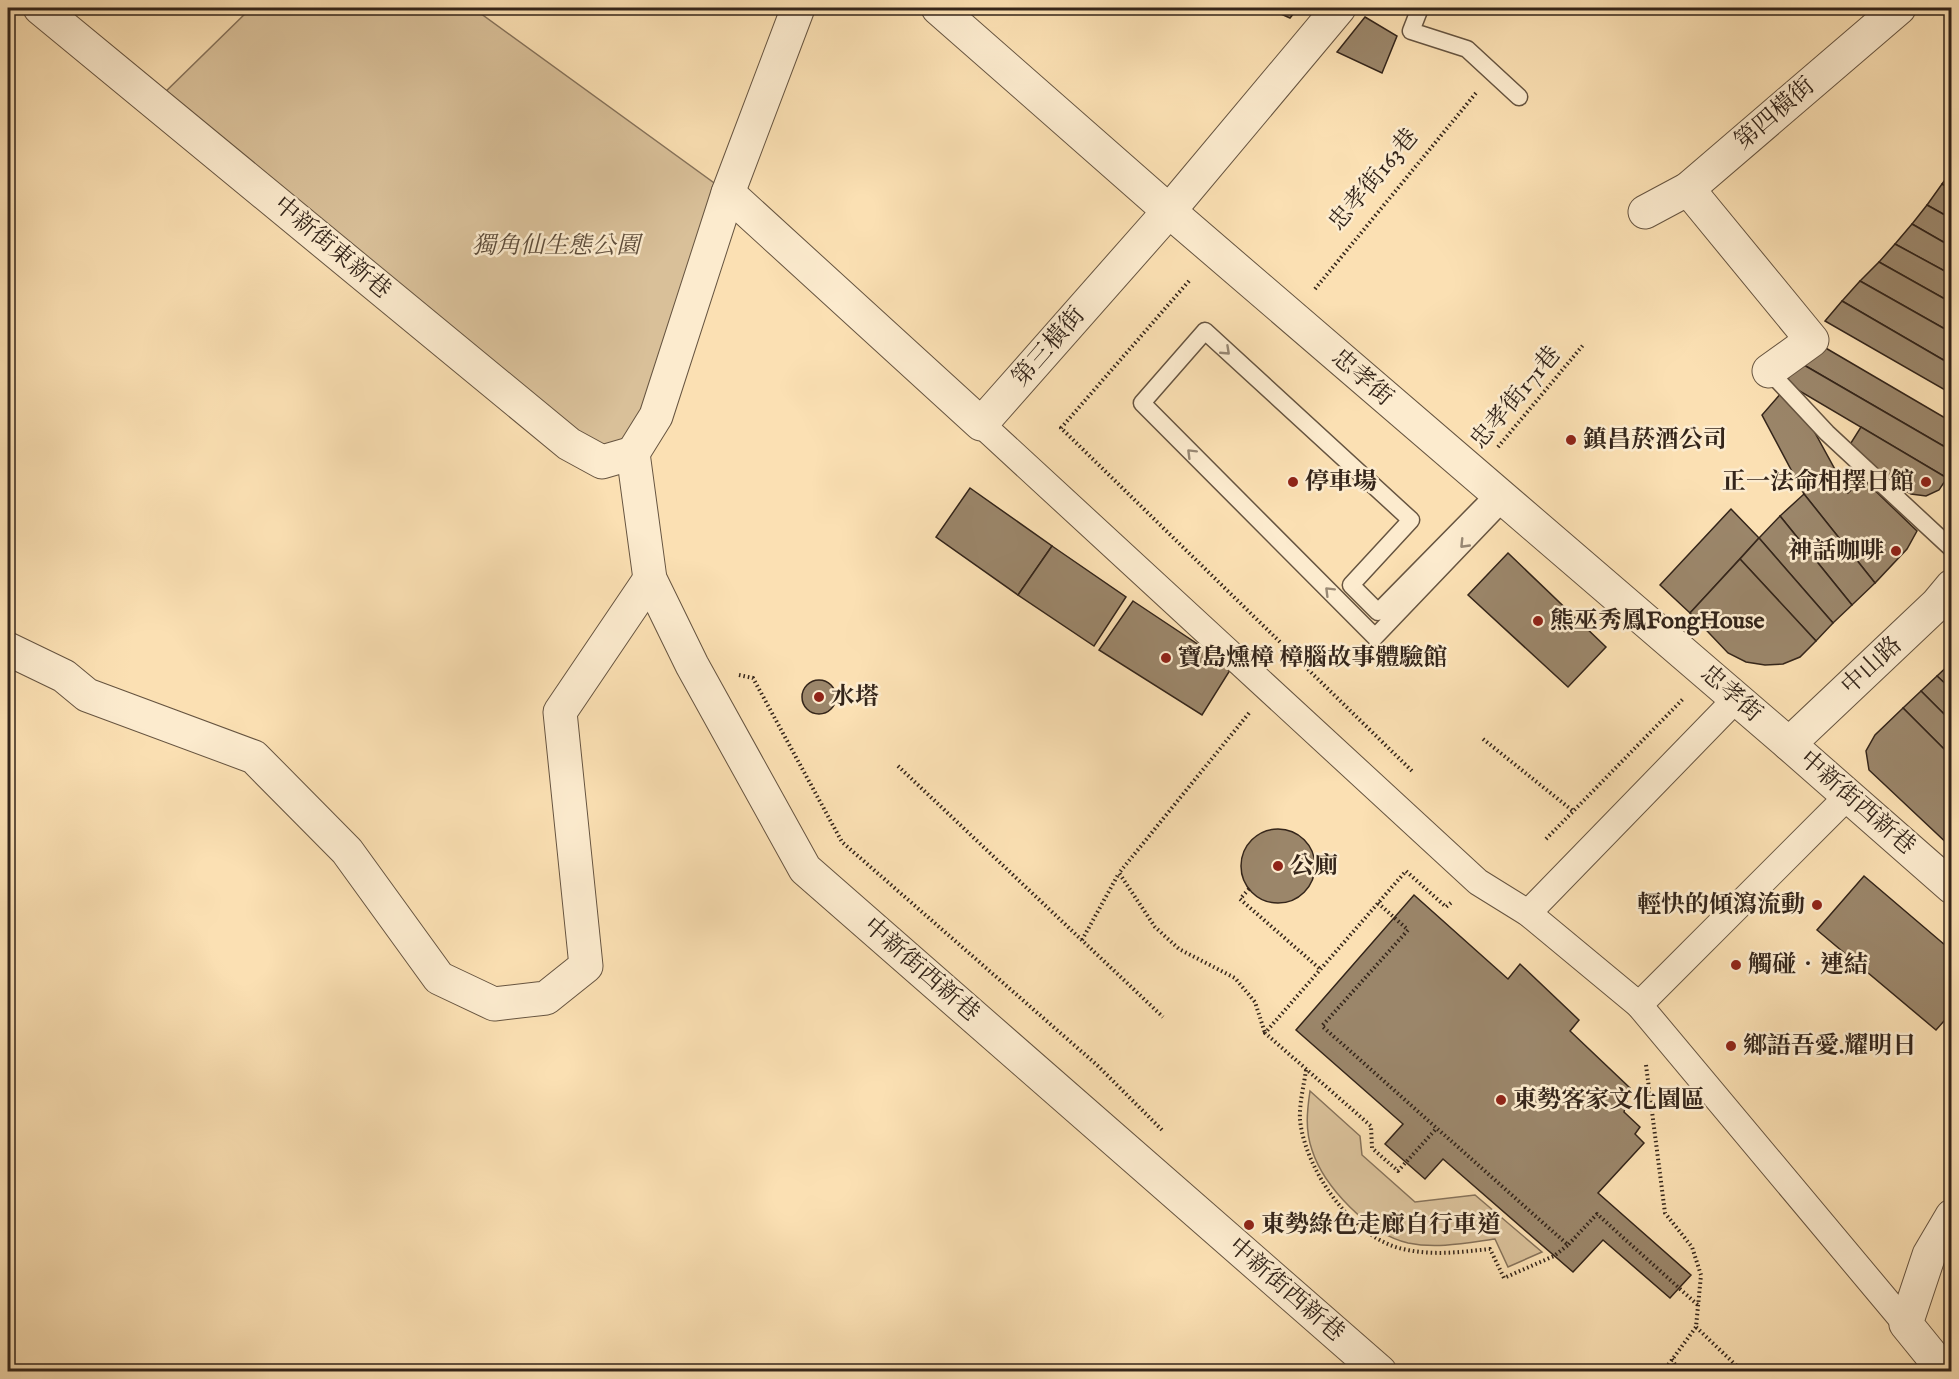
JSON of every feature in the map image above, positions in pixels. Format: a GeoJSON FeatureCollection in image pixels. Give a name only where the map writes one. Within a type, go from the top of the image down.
{"type":"FeatureCollection","features":[{"type":"Feature","properties":{"kind":"street","name":"中新街東新巷"},"geometry":{"type":"LineString","coordinates":[[40,8],[569,444],[602,462],[633,453]]}},
{"type":"Feature","properties":{"kind":"street"},"geometry":{"type":"LineString","coordinates":[[633,453],[656,416],[728,193],[798,8]]}},
{"type":"Feature","properties":{"kind":"street","name":"第三橫街"},"geometry":{"type":"LineString","coordinates":[[981,424],[1169,211],[1339,8]]}},
{"type":"Feature","properties":{"kind":"street","name":"第四橫街"},"geometry":{"type":"LineString","coordinates":[[1645,212],[1688,189],[1899,8]]}},
{"type":"Feature","properties":{"kind":"street","name":"忠孝街"},"geometry":{"type":"LineString","coordinates":[[955,13],[1169,211],[1789,744]]}},
{"type":"Feature","properties":{"kind":"street"},"geometry":{"type":"LineString","coordinates":[[1688,189],[1812,340],[1770,371]]}},
{"type":"Feature","properties":{"kind":"street"},"geometry":{"type":"LineString","coordinates":[[728,193],[1478,882],[1528,913],[1638,1005],[1945,1371]]}},
{"type":"Feature","properties":{"kind":"street","name":"中新街西新巷"},"geometry":{"type":"LineString","coordinates":[[633,453],[650,579],[692,665],[805,869],[1374,1370]]}},
{"type":"Feature","properties":{"kind":"street"},"geometry":{"type":"LineString","coordinates":[[8,649],[64,676],[87,695],[254,757],[347,851],[439,978],[494,1004],[546,998],[586,966],[560,712],[650,579]]}},
{"type":"Feature","properties":{"kind":"street","name":"中山路"},"geometry":{"type":"LineString","coordinates":[[1789,744],[1937,604],[1952,586]]}},
{"type":"Feature","properties":{"kind":"street"},"geometry":{"type":"LineString","coordinates":[[1528,913],[1736,699]]}},
{"type":"Feature","properties":{"kind":"street","name":"中新街西新巷"},"geometry":{"type":"LineString","coordinates":[[1789,744],[1952,887]]}},
{"type":"Feature","properties":{"kind":"street"},"geometry":{"type":"LineString","coordinates":[[1638,1005],[1849,795]]}},
{"type":"Feature","properties":{"kind":"street"},"geometry":{"type":"LineString","coordinates":[[1906,1324],[1929,1255],[1952,1216]]}},
{"type":"Feature","properties":{"kind":"lane"},"geometry":{"type":"LineString","coordinates":[[1420,8],[1411,31],[1467,49],[1519,97]]}},
{"type":"Feature","properties":{"kind":"lane"},"geometry":{"type":"LineString","coordinates":[[1205,331],[1411,520],[1351,585],[1378,612],[1491,490],[1375,637],[1142,403],[1205,331]]}},
{"type":"Feature","properties":{"kind":"lane"},"geometry":{"type":"LineString","coordinates":[[1770,371],[1827,433],[1952,549]]}},
{"type":"Feature","properties":{"kind":"path","name":"忠孝街163巷"},"geometry":{"type":"LineString","coordinates":[[1291,317],[1493,73]]}},
{"type":"Feature","properties":{"kind":"path"},"geometry":{"type":"LineString","coordinates":[[1189,280],[1061,428],[1412,771]]}},
{"type":"Feature","properties":{"kind":"path","name":"忠孝街171巷"},"geometry":{"type":"LineString","coordinates":[[1491,490],[1584,344]]}},
{"type":"Feature","properties":{"kind":"path"},"geometry":{"type":"LineString","coordinates":[[1546,839],[1707,674]]}},
{"type":"Feature","properties":{"kind":"path"},"geometry":{"type":"LineString","coordinates":[[753,678],[842,842],[1098,1065],[1164,1132]]}},
{"type":"Feature","properties":{"kind":"path"},"geometry":{"type":"LineString","coordinates":[[1082,940],[1119,873],[1269,689]]}},
{"type":"Feature","properties":{"kind":"path"},"geometry":{"type":"LineString","coordinates":[[1483,739],[1573,811]]}},
{"type":"Feature","properties":{"kind":"path"},"geometry":{"type":"LineString","coordinates":[[898,766],[1162,1017]]}},
{"type":"Feature","properties":{"kind":"path"},"geometry":{"type":"LineString","coordinates":[[1265,1033],[1406,871],[1446,907],[1478,882]]}},
{"type":"Feature","properties":{"kind":"path"},"geometry":{"type":"LineString","coordinates":[[1119,873],[1155,927],[1179,949],[1235,978],[1256,1002],[1265,1033],[1371,1126],[1372,1148],[1398,1172],[1435,1130]]}},
{"type":"Feature","properties":{"kind":"path"},"geometry":{"type":"LineString","coordinates":[[1249,889],[1240,899],[1320,969]]}},
{"type":"Feature","properties":{"kind":"path"},"geometry":{"type":"LineString","coordinates":[[1378,903],[1408,930],[1322,1026],[1435,1130],[1568,1245]]}},
{"type":"Feature","properties":{"kind":"path"},"geometry":{"type":"LineString","coordinates":[[1646,1063],[1665,1213],[1692,1247],[1701,1275],[1696,1327],[1663,1371]]}},
{"type":"Feature","properties":{"kind":"path"},"geometry":{"type":"LineString","coordinates":[[1306,1069],[1300,1118],[1306,1153],[1325,1185],[1346,1213],[1370,1233],[1401,1249],[1440,1254],[1490,1249],[1504,1278],[1554,1256],[1568,1245],[1597,1214],[1699,1306]]}},
{"type":"Feature","properties":{"kind":"path"},"geometry":{"type":"LineString","coordinates":[[1696,1327],[1743,1371]]}},
{"type":"Feature","properties":{"kind":"path"},"geometry":{"type":"LineString","coordinates":[[1672,1359],[1679,1371]]}},
{"type":"Feature","properties":{"kind":"green space","name":"獨角仙生態公園"},"geometry":{"type":"Polygon","coordinates":[[[251,8],[473,8],[728,193],[656,416],[602,462],[155,102],[251,8]]]}},
{"type":"Feature","properties":{"kind":"green space"},"geometry":{"type":"Polygon","coordinates":[[[1310,1091],[1360,1136],[1362,1155],[1415,1202],[1475,1195],[1542,1252],[1508,1267],[1495,1239],[1452,1245],[1419,1245],[1393,1238],[1378,1230],[1337,1193],[1318,1164],[1310,1143],[1308,1128],[1307,1113],[1310,1091]]]}},
{"type":"Feature","properties":{"kind":"building"},"geometry":{"type":"Polygon","coordinates":[[[1267,8],[1298,8],[1290,18],[1267,8]]]}},
{"type":"Feature","properties":{"kind":"building"},"geometry":{"type":"Polygon","coordinates":[[[1365,17],[1397,36],[1382,73],[1337,52],[1365,17]]]}},
{"type":"Feature","properties":{"kind":"building"},"geometry":{"type":"Polygon","coordinates":[[[1952,170],[1952,190],[1942,184],[1952,170]]]}},
{"type":"Feature","properties":{"kind":"building"},"geometry":{"type":"Polygon","coordinates":[[[1942,184],[1952,190],[1952,219],[1927,205],[1942,184]]]}},
{"type":"Feature","properties":{"kind":"building"},"geometry":{"type":"Polygon","coordinates":[[[1927,205],[1952,219],[1952,247],[1912,224],[1927,205]]]}},
{"type":"Feature","properties":{"kind":"building"},"geometry":{"type":"Polygon","coordinates":[[[1912,224],[1952,247],[1952,275],[1895,244],[1912,224]]]}},
{"type":"Feature","properties":{"kind":"building"},"geometry":{"type":"Polygon","coordinates":[[[1895,244],[1952,275],[1952,303],[1879,262],[1895,244]]]}},
{"type":"Feature","properties":{"kind":"building"},"geometry":{"type":"Polygon","coordinates":[[[1879,262],[1952,303],[1952,333],[1860,281],[1879,262]]]}},
{"type":"Feature","properties":{"kind":"building"},"geometry":{"type":"Polygon","coordinates":[[[1860,281],[1952,333],[1952,365],[1842,301],[1860,281]]]}},
{"type":"Feature","properties":{"kind":"building"},"geometry":{"type":"Polygon","coordinates":[[[1842,301],[1952,365],[1952,394],[1825,321],[1842,301]]]}},
{"type":"Feature","properties":{"kind":"building"},"geometry":{"type":"Polygon","coordinates":[[[1812,340],[1952,422],[1952,451],[1797,361],[1812,340]]]}},
{"type":"Feature","properties":{"kind":"building"},"geometry":{"type":"Polygon","coordinates":[[[1797,361],[1952,451],[1952,470],[1947,478],[1786,383],[1797,361]]]}},
{"type":"Feature","properties":{"kind":"building"},"geometry":{"type":"Polygon","coordinates":[[[1782,392],[1803,411],[1848,493],[1863,479],[1917,531],[1907,549],[1875,583],[1804,494],[1762,415],[1782,392]]]}},
{"type":"Feature","properties":{"kind":"building"},"geometry":{"type":"Polygon","coordinates":[[[1861,427],[1947,478],[1939,490],[1926,496],[1911,494],[1896,486],[1849,446],[1861,427]]]}},
{"type":"Feature","properties":{"kind":"building"},"geometry":{"type":"Polygon","coordinates":[[[970,488],[1052,546],[1018,595],[936,537],[970,488]]]}},
{"type":"Feature","properties":{"kind":"building"},"geometry":{"type":"Polygon","coordinates":[[[1804,494],[1875,583],[1852,605],[1780,516],[1804,494]]]}},
{"type":"Feature","properties":{"kind":"building"},"geometry":{"type":"Polygon","coordinates":[[[1731,509],[1759,538],[1690,613],[1660,585],[1731,509]]]}},
{"type":"Feature","properties":{"kind":"building"},"geometry":{"type":"Polygon","coordinates":[[[1780,516],[1852,605],[1833,623],[1759,538],[1780,516]]]}},
{"type":"Feature","properties":{"kind":"building"},"geometry":{"type":"Polygon","coordinates":[[[1759,538],[1833,623],[1816,641],[1740,559],[1759,538]]]}},
{"type":"Feature","properties":{"kind":"building"},"geometry":{"type":"Polygon","coordinates":[[[1052,546],[1126,597],[1094,646],[1018,595],[1052,546]]]}},
{"type":"Feature","properties":{"kind":"building","name":"熊巫秀鳳FongHouse"},"geometry":{"type":"Polygon","coordinates":[[[1508,553],[1606,647],[1568,687],[1468,595],[1508,553]]]}},
{"type":"Feature","properties":{"kind":"building"},"geometry":{"type":"Polygon","coordinates":[[[1740,559],[1816,641],[1800,657],[1783,664],[1765,665],[1746,662],[1728,653],[1690,613],[1740,559]]]}},
{"type":"Feature","properties":{"kind":"building","name":"寶島燻樟 樟腦故事體驗館"},"geometry":{"type":"Polygon","coordinates":[[[1133,601],[1232,667],[1202,715],[1099,650],[1133,601]]]}},
{"type":"Feature","properties":{"kind":"building"},"geometry":{"type":"Polygon","coordinates":[[[1952,662],[1952,690],[1937,676],[1952,662]]]}},
{"type":"Feature","properties":{"kind":"building"},"geometry":{"type":"Polygon","coordinates":[[[1937,676],[1952,690],[1952,722],[1921,691],[1937,676]]]}},
{"type":"Feature","properties":{"kind":"building","name":"水塔"},"geometry":{"type":"Polygon","coordinates":[[[819,680],[831,685],[836,697],[831,709],[819,714],[807,709],[802,697],[807,685],[819,680]]]}},
{"type":"Feature","properties":{"kind":"building"},"geometry":{"type":"Polygon","coordinates":[[[1921,691],[1952,722],[1952,757],[1903,708],[1921,691]]]}},
{"type":"Feature","properties":{"kind":"building"},"geometry":{"type":"Polygon","coordinates":[[[1903,708],[1952,757],[1952,848],[1869,770],[1866,751],[1875,735],[1903,708]]]}},
{"type":"Feature","properties":{"kind":"building","name":"公廁"},"geometry":{"type":"Polygon","coordinates":[[[1278,829],[1292,832],[1304,840],[1312,852],[1315,866],[1312,880],[1304,892],[1292,900],[1278,903],[1264,900],[1252,892],[1244,880],[1241,866],[1244,852],[1252,840],[1264,832],[1278,829]]]}},
{"type":"Feature","properties":{"kind":"building"},"geometry":{"type":"Polygon","coordinates":[[[1864,876],[1952,951],[1952,1012],[1936,1030],[1817,930],[1864,876]]]}},
{"type":"Feature","properties":{"kind":"building","name":"東勢客家文化園區"},"geometry":{"type":"Polygon","coordinates":[[[1414,895],[1508,979],[1520,964],[1579,1020],[1570,1031],[1630,1088],[1624,1112],[1640,1127],[1635,1134],[1644,1143],[1598,1193],[1691,1275],[1670,1298],[1603,1240],[1573,1272],[1443,1159],[1425,1179],[1385,1144],[1403,1124],[1296,1030],[1414,895]]]}},
{"type":"Feature","properties":{"kind":"place","name":"鎮昌菸酒公司"},"geometry":{"type":"Point","coordinates":[1571,440]}},
{"type":"Feature","properties":{"kind":"place","name":"停車場"},"geometry":{"type":"Point","coordinates":[1293,482]}},
{"type":"Feature","properties":{"kind":"place","name":"正一法命相擇日館"},"geometry":{"type":"Point","coordinates":[1926,482]}},
{"type":"Feature","properties":{"kind":"place","name":"神話咖啡"},"geometry":{"type":"Point","coordinates":[1896,551]}},
{"type":"Feature","properties":{"kind":"place","name":"熊巫秀鳳FongHouse"},"geometry":{"type":"Point","coordinates":[1538,621]}},
{"type":"Feature","properties":{"kind":"place","name":"寶島燻樟 樟腦故事體驗館"},"geometry":{"type":"Point","coordinates":[1166,658]}},
{"type":"Feature","properties":{"kind":"place","name":"水塔"},"geometry":{"type":"Point","coordinates":[819,697]}},
{"type":"Feature","properties":{"kind":"place","name":"公廁"},"geometry":{"type":"Point","coordinates":[1278,866]}},
{"type":"Feature","properties":{"kind":"place","name":"輕快的傾瀉流動"},"geometry":{"type":"Point","coordinates":[1817,905]}},
{"type":"Feature","properties":{"kind":"place","name":"觸碰‧連結"},"geometry":{"type":"Point","coordinates":[1736,965]}},
{"type":"Feature","properties":{"kind":"place","name":"鄉語吾愛.耀明日"},"geometry":{"type":"Point","coordinates":[1731,1046]}},
{"type":"Feature","properties":{"kind":"place","name":"東勢客家文化園區"},"geometry":{"type":"Point","coordinates":[1501,1100]}},
{"type":"Feature","properties":{"kind":"place","name":"東勢綠色走廊自行車道"},"geometry":{"type":"Point","coordinates":[1249,1225]}}]}
